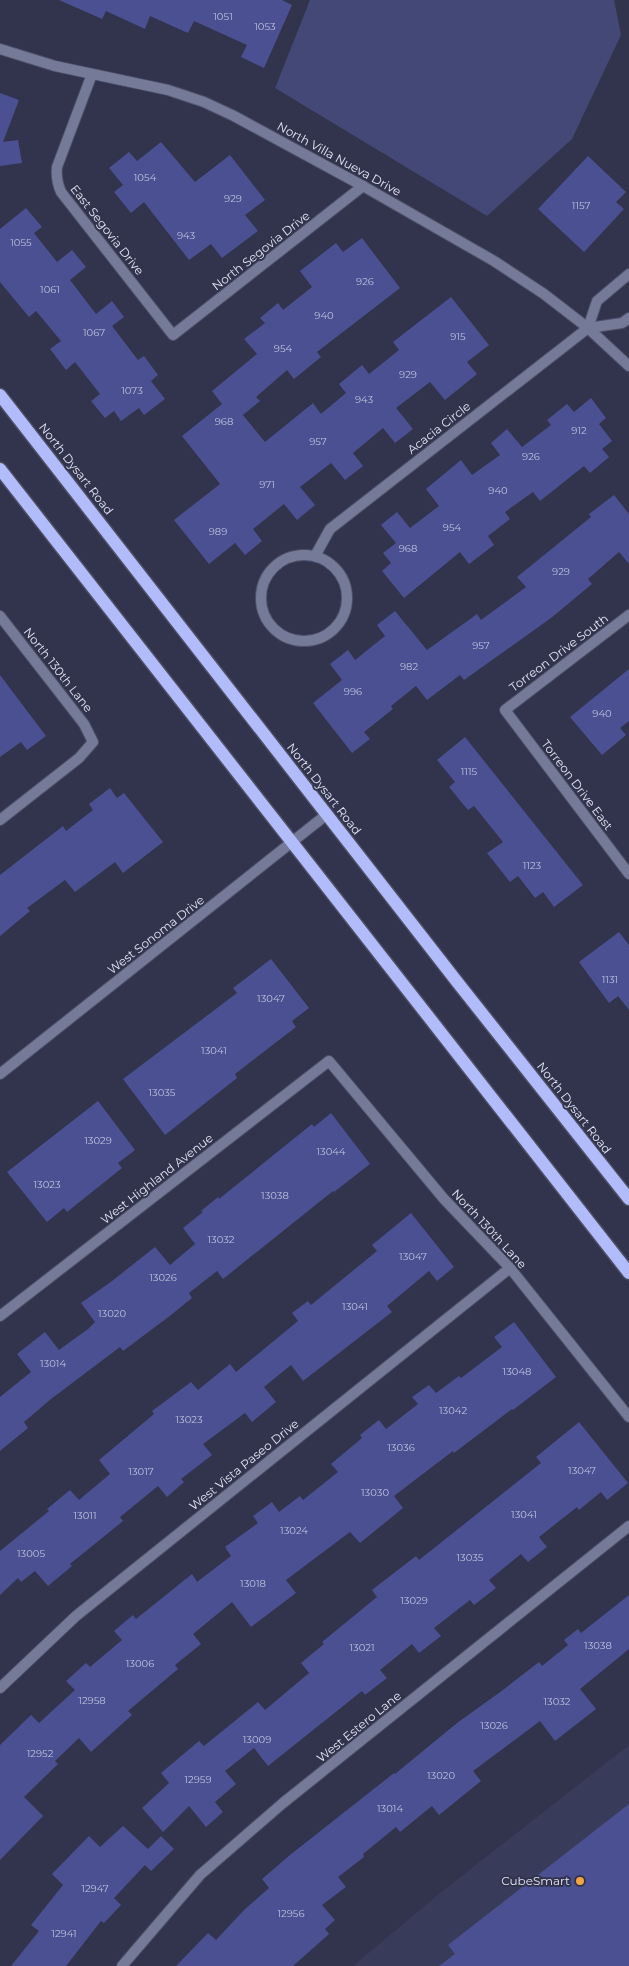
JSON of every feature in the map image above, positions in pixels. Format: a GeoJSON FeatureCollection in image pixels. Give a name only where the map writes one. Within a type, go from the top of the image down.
{"type":"FeatureCollection","features":[{"type":"Feature","properties":{"kind":"main road","name":"North Dysart Road"},"geometry":{"type":"LineString","coordinates":[[0,395],[326,815],[629,1199]]}},
{"type":"Feature","properties":{"kind":"main road"},"geometry":{"type":"LineString","coordinates":[[0,469],[629,1273]]}},
{"type":"Feature","properties":{"kind":"street","name":"North Villa Nueva Drive"},"geometry":{"type":"LineString","coordinates":[[0,49],[55,66],[168,90],[204,102],[363,186],[494,261],[544,294],[588,328],[629,366]]}},
{"type":"Feature","properties":{"kind":"street","name":"East Segovia Drive"},"geometry":{"type":"LineString","coordinates":[[92,74],[57,167],[56,177],[58,186],[173,334]]}},
{"type":"Feature","properties":{"kind":"street","name":"North Segovia Drive"},"geometry":{"type":"LineString","coordinates":[[173,334],[363,186]]}},
{"type":"Feature","properties":{"kind":"street"},"geometry":{"type":"LineString","coordinates":[[629,274],[597,301],[588,328],[622,323],[629,318]]}},
{"type":"Feature","properties":{"kind":"street","name":"Acacia Circle"},"geometry":{"type":"LineString","coordinates":[[315,556],[330,529],[588,328]]}},
{"type":"Feature","properties":{"kind":"street"},"geometry":{"type":"LineString","coordinates":[[301,555],[315,556],[328,562],[339,572],[345,584],[347,599],[344,613],[337,625],[326,635],[312,640],[298,640],[284,636],[273,628],[265,616],[261,603],[262,589],[267,576],[276,566],[288,558],[301,555]]}},
{"type":"Feature","properties":{"kind":"street","name":"Torreon Drive South"},"geometry":{"type":"LineString","coordinates":[[505,710],[629,615]]}},
{"type":"Feature","properties":{"kind":"street","name":"North 130th Lane"},"geometry":{"type":"LineString","coordinates":[[0,616],[84,724],[93,742],[79,758],[0,820]]}},
{"type":"Feature","properties":{"kind":"street","name":"Torreon Drive East"},"geometry":{"type":"LineString","coordinates":[[505,710],[629,874]]}},
{"type":"Feature","properties":{"kind":"street","name":"West Sonoma Drive"},"geometry":{"type":"LineString","coordinates":[[0,1074],[326,815]]}},
{"type":"Feature","properties":{"kind":"street","name":"North 130th Lane"},"geometry":{"type":"LineString","coordinates":[[329,1061],[444,1199],[510,1268],[629,1417]]}},
{"type":"Feature","properties":{"kind":"street","name":"West Highland Avenue"},"geometry":{"type":"LineString","coordinates":[[0,1316],[329,1061]]}},
{"type":"Feature","properties":{"kind":"street","name":"West Vista Paseo Drive"},"geometry":{"type":"LineString","coordinates":[[0,1688],[76,1616],[510,1268]]}},
{"type":"Feature","properties":{"kind":"street","name":"West Estero Lane"},"geometry":{"type":"LineString","coordinates":[[122,1966],[208,1868],[283,1803],[629,1526]]}},
{"type":"Feature","properties":{"kind":"shaded area"},"geometry":{"type":"Polygon","coordinates":[[[310,0],[614,0],[621,35],[572,139],[487,216],[275,88],[310,0]]]}},
{"type":"Feature","properties":{"kind":"shaded area"},"geometry":{"type":"Polygon","coordinates":[[[629,1745],[629,1966],[353,1966],[440,1893],[629,1745]]]}},
{"type":"Feature","properties":{"kind":"building"},"geometry":{"type":"Polygon","coordinates":[[[59,0],[282,0],[292,5],[264,68],[241,57],[247,45],[194,21],[188,33],[150,16],[145,29],[106,11],[102,19],[59,0]]]}},
{"type":"Feature","properties":{"kind":"building"},"geometry":{"type":"Polygon","coordinates":[[[0,93],[19,100],[3,142],[18,140],[22,163],[0,166],[0,93]]]}},
{"type":"Feature","properties":{"kind":"building"},"geometry":{"type":"Polygon","coordinates":[[[161,142],[195,182],[230,155],[265,200],[245,215],[258,231],[222,258],[211,244],[189,260],[144,202],[131,213],[114,192],[123,185],[109,168],[129,152],[137,161],[161,142]]]}},
{"type":"Feature","properties":{"kind":"building"},"geometry":{"type":"Polygon","coordinates":[[[588,156],[626,192],[616,202],[624,209],[584,252],[538,209],[588,156]]]}},
{"type":"Feature","properties":{"kind":"building"},"geometry":{"type":"Polygon","coordinates":[[[26,208],[42,227],[34,233],[57,262],[72,250],[86,267],[70,280],[96,314],[112,301],[124,317],[112,326],[138,360],[144,356],[158,375],[151,381],[165,399],[144,415],[139,408],[121,421],[114,411],[105,418],[91,401],[100,394],[75,362],[66,370],[50,349],[61,341],[36,311],[29,317],[0,282],[0,229],[26,208]]]}},
{"type":"Feature","properties":{"kind":"building"},"geometry":{"type":"Polygon","coordinates":[[[362,238],[400,288],[317,352],[321,357],[294,379],[287,370],[256,397],[260,401],[243,415],[265,442],[313,403],[321,414],[346,393],[339,384],[362,365],[369,374],[399,350],[393,342],[451,297],[489,345],[467,362],[477,374],[445,400],[430,382],[396,408],[413,429],[395,443],[383,428],[353,453],[363,466],[345,480],[331,463],[300,487],[315,505],[297,520],[284,504],[253,529],[262,541],[245,555],[235,543],[209,564],[174,520],[220,484],[182,436],[222,404],[212,391],[257,354],[244,339],[265,323],[260,318],[278,303],[283,310],[312,287],[300,271],[336,243],[343,252],[362,238]]]}},
{"type":"Feature","properties":{"kind":"building"},"geometry":{"type":"Polygon","coordinates":[[[591,398],[606,418],[599,424],[612,441],[602,449],[609,457],[590,473],[584,466],[540,501],[533,492],[505,512],[510,519],[488,536],[494,545],[469,564],[460,552],[404,598],[382,571],[391,563],[383,553],[396,543],[381,525],[397,512],[410,528],[439,506],[426,489],[461,460],[472,475],[500,455],[491,443],[507,429],[522,447],[551,425],[547,420],[567,404],[574,412],[591,398]]]}},
{"type":"Feature","properties":{"kind":"building"},"geometry":{"type":"Polygon","coordinates":[[[614,495],[629,514],[629,564],[619,552],[588,579],[592,584],[551,618],[464,680],[460,675],[427,700],[416,686],[391,706],[393,709],[364,732],[370,739],[352,753],[313,703],[342,680],[330,664],[348,650],[355,660],[385,636],[377,625],[395,611],[427,650],[477,614],[481,620],[526,587],[517,577],[591,517],[589,514],[614,495]]]}},
{"type":"Feature","properties":{"kind":"building"},"geometry":{"type":"Polygon","coordinates":[[[629,669],[629,721],[620,728],[626,735],[602,755],[570,717],[629,669]]]}},
{"type":"Feature","properties":{"kind":"building"},"geometry":{"type":"Polygon","coordinates":[[[0,675],[46,736],[27,750],[21,742],[0,757],[0,675]]]}},
{"type":"Feature","properties":{"kind":"building"},"geometry":{"type":"Polygon","coordinates":[[[465,737],[583,885],[554,907],[543,892],[535,898],[518,876],[510,882],[487,853],[503,842],[474,806],[468,810],[449,787],[455,782],[437,760],[465,737]]]}},
{"type":"Feature","properties":{"kind":"building"},"geometry":{"type":"Polygon","coordinates":[[[110,788],[117,798],[124,793],[163,842],[123,873],[115,862],[75,892],[65,880],[27,908],[30,911],[0,936],[0,875],[63,826],[66,831],[93,810],[89,804],[110,788]]]}},
{"type":"Feature","properties":{"kind":"building"},"geometry":{"type":"Polygon","coordinates":[[[619,932],[629,945],[629,1010],[618,996],[609,1003],[579,962],[619,932]]]}},
{"type":"Feature","properties":{"kind":"building"},"geometry":{"type":"Polygon","coordinates":[[[271,959],[309,1008],[292,1021],[296,1027],[235,1074],[237,1078],[165,1135],[123,1079],[237,993],[233,988],[271,959]]]}},
{"type":"Feature","properties":{"kind":"building"},"geometry":{"type":"Polygon","coordinates":[[[98,1101],[135,1150],[118,1163],[122,1168],[67,1212],[64,1208],[47,1222],[7,1172],[98,1101]]]}},
{"type":"Feature","properties":{"kind":"building"},"geometry":{"type":"Polygon","coordinates":[[[331,1113],[370,1164],[333,1191],[223,1279],[217,1271],[189,1293],[192,1298],[171,1315],[123,1351],[120,1347],[51,1399],[24,1422],[28,1428],[0,1451],[0,1397],[31,1372],[17,1354],[45,1332],[59,1350],[88,1329],[95,1322],[81,1303],[155,1247],[170,1265],[195,1244],[183,1228],[203,1212],[201,1211],[218,1197],[219,1199],[312,1124],[314,1127],[331,1113]]]}},
{"type":"Feature","properties":{"kind":"building"},"geometry":{"type":"Polygon","coordinates":[[[411,1213],[454,1267],[437,1281],[429,1271],[387,1306],[392,1312],[303,1381],[291,1365],[264,1387],[276,1402],[252,1422],[245,1413],[203,1444],[212,1455],[181,1479],[184,1482],[167,1497],[158,1486],[120,1517],[123,1521],[70,1564],[72,1566],[48,1586],[35,1571],[21,1582],[18,1578],[0,1595],[0,1551],[49,1511],[47,1509],[70,1490],[79,1500],[110,1474],[99,1460],[154,1414],[152,1411],[191,1382],[198,1390],[230,1364],[236,1372],[298,1321],[292,1313],[308,1301],[311,1305],[377,1251],[372,1245],[411,1213]]]}},
{"type":"Feature","properties":{"kind":"building"},"geometry":{"type":"Polygon","coordinates":[[[514,1322],[556,1377],[394,1496],[403,1508],[360,1543],[350,1532],[286,1580],[296,1593],[251,1627],[232,1602],[193,1634],[201,1644],[175,1665],[178,1669],[128,1711],[132,1715],[91,1752],[79,1738],[55,1761],[58,1764],[24,1797],[43,1816],[0,1860],[0,1745],[31,1715],[39,1723],[75,1690],[66,1681],[86,1663],[90,1667],[122,1640],[114,1631],[133,1615],[136,1619],[192,1574],[197,1582],[231,1556],[225,1547],[258,1523],[253,1516],[272,1502],[279,1512],[300,1496],[303,1500],[338,1472],[331,1464],[362,1438],[360,1435],[379,1420],[386,1429],[418,1404],[412,1397],[429,1385],[436,1393],[459,1376],[461,1378],[502,1347],[494,1337],[514,1322]]]}},
{"type":"Feature","properties":{"kind":"building"},"geometry":{"type":"Polygon","coordinates":[[[579,1422],[628,1483],[607,1500],[601,1492],[579,1510],[577,1507],[539,1537],[547,1547],[528,1562],[521,1554],[489,1580],[496,1588],[474,1605],[470,1600],[434,1628],[441,1636],[419,1653],[412,1644],[380,1670],[387,1678],[365,1695],[362,1691],[268,1766],[254,1748],[225,1771],[236,1784],[215,1802],[223,1812],[206,1827],[189,1806],[163,1832],[142,1808],[169,1783],[161,1773],[199,1741],[204,1746],[258,1702],[265,1710],[309,1673],[301,1663],[324,1644],[322,1642],[377,1597],[372,1590],[416,1556],[419,1560],[541,1463],[536,1457],[579,1422]]]}},
{"type":"Feature","properties":{"kind":"building"},"geometry":{"type":"Polygon","coordinates":[[[629,1595],[629,1649],[580,1689],[596,1709],[555,1741],[540,1721],[473,1771],[481,1781],[439,1815],[432,1806],[400,1832],[396,1827],[363,1854],[364,1857],[338,1877],[346,1887],[322,1905],[335,1920],[325,1929],[329,1934],[293,1966],[176,1966],[208,1933],[216,1940],[245,1909],[269,1888],[262,1879],[290,1855],[395,1774],[457,1723],[539,1662],[542,1666],[568,1645],[564,1640],[578,1629],[581,1633],[629,1595]]]}},
{"type":"Feature","properties":{"kind":"building","name":"CubeSmart"},"geometry":{"type":"Polygon","coordinates":[[[629,1804],[629,1966],[439,1966],[455,1954],[448,1945],[629,1804]]]}},
{"type":"Feature","properties":{"kind":"building"},"geometry":{"type":"Polygon","coordinates":[[[123,1826],[148,1849],[161,1836],[174,1849],[151,1871],[145,1865],[114,1898],[121,1905],[104,1923],[101,1921],[66,1966],[11,1966],[39,1931],[31,1925],[63,1885],[52,1874],[89,1836],[100,1847],[123,1826]]]}},
{"type":"Feature","properties":{"kind":"place","name":"CubeSmart"},"geometry":{"type":"Point","coordinates":[580,1881]}}]}
